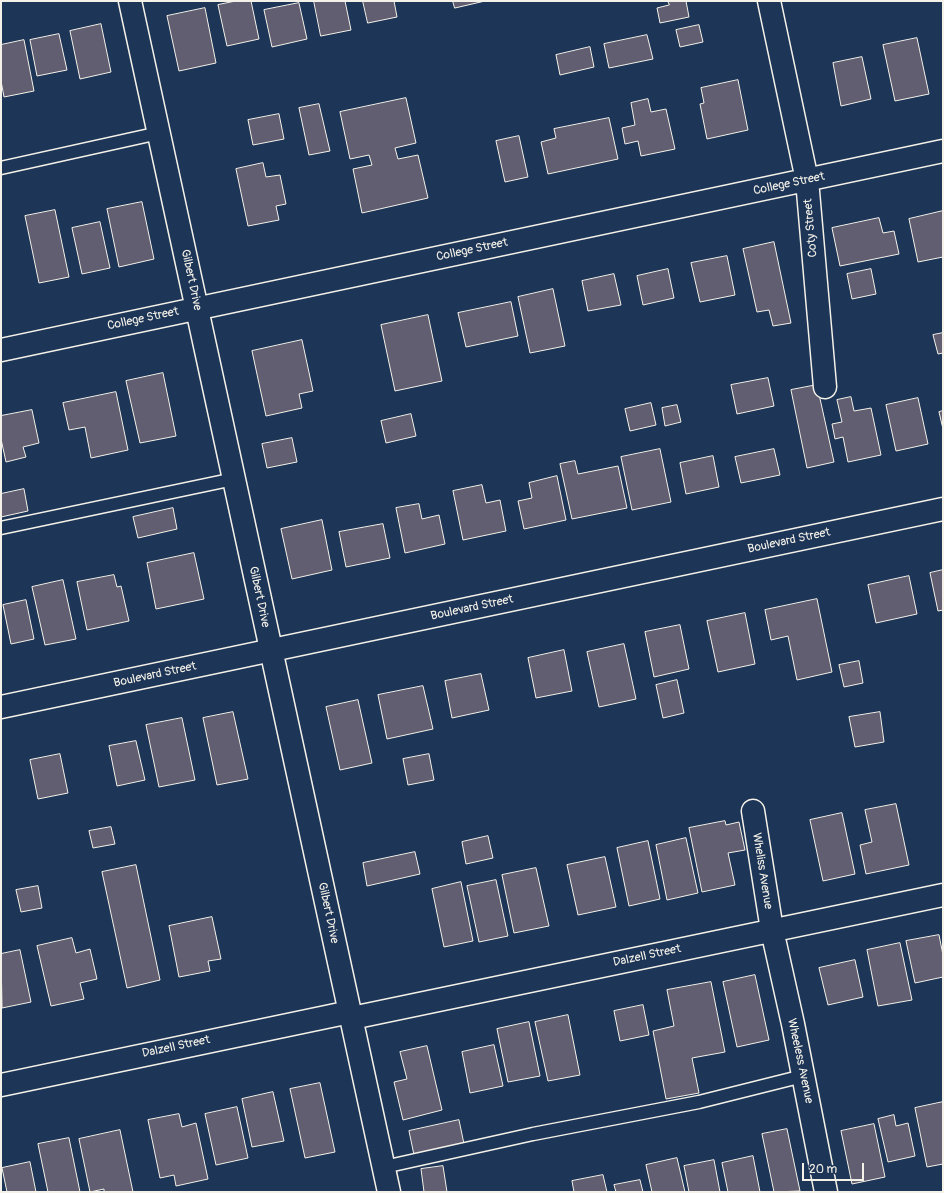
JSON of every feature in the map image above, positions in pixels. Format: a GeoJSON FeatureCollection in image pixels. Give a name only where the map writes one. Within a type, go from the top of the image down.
{"type":"FeatureCollection","features":[{"type":"Feature","properties":{"kind":"street","name":"Gilbert Drive"},"geometry":{"type":"LineString","coordinates":[[130,1],[389,1192]]}},
{"type":"Feature","properties":{"kind":"street","name":"Coty Street"},"geometry":{"type":"LineString","coordinates":[[769,1],[807,180],[825,387]]}},
{"type":"Feature","properties":{"kind":"street","name":"College Street"},"geometry":{"type":"LineString","coordinates":[[1,350],[943,151]]}},
{"type":"Feature","properties":{"kind":"street","name":"Boulevard Street"},"geometry":{"type":"LineString","coordinates":[[1,707],[943,509]]}},
{"type":"Feature","properties":{"kind":"street","name":"Wheliss Avenue"},"geometry":{"type":"LineString","coordinates":[[753,811],[772,930]]}},
{"type":"Feature","properties":{"kind":"street","name":"Dalzell Street"},"geometry":{"type":"LineString","coordinates":[[1,1085],[943,895]]}},
{"type":"Feature","properties":{"kind":"street","name":"Wheeless Avenue"},"geometry":{"type":"LineString","coordinates":[[772,930],[826,1192]]}},
{"type":"Feature","properties":{"kind":"lane"},"geometry":{"type":"LineString","coordinates":[[1,168],[159,133]]}},
{"type":"Feature","properties":{"kind":"lane"},"geometry":{"type":"LineString","coordinates":[[1,528],[234,479]]}},
{"type":"Feature","properties":{"kind":"lane"},"geometry":{"type":"LineString","coordinates":[[384,1167],[533,1134],[699,1102],[803,1076]]}},
{"type":"Feature","properties":{"kind":"building"},"geometry":{"type":"Polygon","coordinates":[[[236,1],[251,1],[259,39],[227,46],[218,5],[236,1]]]}},
{"type":"Feature","properties":{"kind":"building"},"geometry":{"type":"Polygon","coordinates":[[[314,1],[345,1],[351,30],[321,36],[314,1]]]}},
{"type":"Feature","properties":{"kind":"building"},"geometry":{"type":"Polygon","coordinates":[[[363,1],[394,1],[397,17],[368,23],[363,1]]]}},
{"type":"Feature","properties":{"kind":"building"},"geometry":{"type":"Polygon","coordinates":[[[453,1],[485,1],[455,8],[453,1]]]}},
{"type":"Feature","properties":{"kind":"building"},"geometry":{"type":"Polygon","coordinates":[[[668,1],[686,1],[689,17],[660,23],[657,8],[669,5],[668,1]]]}},
{"type":"Feature","properties":{"kind":"building"},"geometry":{"type":"Polygon","coordinates":[[[299,3],[307,39],[272,47],[264,10],[299,3]]]}},
{"type":"Feature","properties":{"kind":"building"},"geometry":{"type":"Polygon","coordinates":[[[205,8],[216,63],[179,71],[167,16],[205,8]]]}},
{"type":"Feature","properties":{"kind":"building"},"geometry":{"type":"Polygon","coordinates":[[[101,24],[111,72],[80,79],[70,31],[101,24]]]}},
{"type":"Feature","properties":{"kind":"building"},"geometry":{"type":"Polygon","coordinates":[[[699,25],[703,42],[680,47],[676,30],[699,25]]]}},
{"type":"Feature","properties":{"kind":"building"},"geometry":{"type":"Polygon","coordinates":[[[59,34],[67,70],[37,76],[30,40],[59,34]]]}},
{"type":"Feature","properties":{"kind":"building"},"geometry":{"type":"Polygon","coordinates":[[[647,35],[653,59],[609,68],[604,44],[647,35]]]}},
{"type":"Feature","properties":{"kind":"building"},"geometry":{"type":"Polygon","coordinates":[[[917,38],[929,94],[895,101],[883,45],[917,38]]]}},
{"type":"Feature","properties":{"kind":"building"},"geometry":{"type":"Polygon","coordinates":[[[24,40],[34,91],[4,97],[1,81],[1,45],[24,40]]]}},
{"type":"Feature","properties":{"kind":"building"},"geometry":{"type":"Polygon","coordinates":[[[590,47],[594,67],[560,75],[556,55],[590,47]]]}},
{"type":"Feature","properties":{"kind":"building"},"geometry":{"type":"Polygon","coordinates":[[[862,57],[871,99],[841,106],[833,63],[862,57]]]}},
{"type":"Feature","properties":{"kind":"building"},"geometry":{"type":"Polygon","coordinates":[[[738,80],[748,130],[707,139],[700,104],[704,103],[701,88],[738,80]]]}},
{"type":"Feature","properties":{"kind":"building"},"geometry":{"type":"Polygon","coordinates":[[[406,98],[416,143],[395,148],[398,159],[418,155],[428,198],[362,213],[353,169],[372,165],[369,155],[350,159],[340,112],[406,98]]]}},
{"type":"Feature","properties":{"kind":"building"},"geometry":{"type":"Polygon","coordinates":[[[648,99],[651,112],[666,109],[675,149],[641,156],[638,141],[625,144],[622,128],[635,125],[631,103],[648,99]]]}},
{"type":"Feature","properties":{"kind":"building"},"geometry":{"type":"Polygon","coordinates":[[[319,104],[330,151],[309,155],[299,108],[319,104]]]}},
{"type":"Feature","properties":{"kind":"building"},"geometry":{"type":"Polygon","coordinates":[[[279,114],[284,139],[253,145],[248,120],[279,114]]]}},
{"type":"Feature","properties":{"kind":"building"},"geometry":{"type":"Polygon","coordinates":[[[609,118],[618,159],[548,174],[541,142],[556,138],[554,129],[609,118]]]}},
{"type":"Feature","properties":{"kind":"building"},"geometry":{"type":"Polygon","coordinates":[[[519,136],[528,177],[505,182],[496,141],[519,136]]]}},
{"type":"Feature","properties":{"kind":"building"},"geometry":{"type":"Polygon","coordinates":[[[263,163],[266,177],[280,175],[286,204],[276,206],[279,220],[248,226],[236,169],[263,163]]]}},
{"type":"Feature","properties":{"kind":"building"},"geometry":{"type":"Polygon","coordinates":[[[142,202],[154,259],[119,267],[107,209],[142,202]]]}},
{"type":"Feature","properties":{"kind":"building"},"geometry":{"type":"Polygon","coordinates":[[[55,210],[69,277],[39,283],[25,216],[55,210]]]}},
{"type":"Feature","properties":{"kind":"building"},"geometry":{"type":"Polygon","coordinates":[[[943,211],[943,257],[918,262],[909,219],[943,211]]]}},
{"type":"Feature","properties":{"kind":"building"},"geometry":{"type":"Polygon","coordinates":[[[879,218],[883,233],[894,231],[899,254],[840,266],[832,228],[879,218]]]}},
{"type":"Feature","properties":{"kind":"building"},"geometry":{"type":"Polygon","coordinates":[[[100,222],[110,268],[82,274],[72,228],[100,222]]]}},
{"type":"Feature","properties":{"kind":"building"},"geometry":{"type":"Polygon","coordinates":[[[774,242],[791,323],[773,326],[769,310],[757,312],[743,249],[774,242]]]}},
{"type":"Feature","properties":{"kind":"building"},"geometry":{"type":"Polygon","coordinates":[[[727,256],[735,295],[700,302],[691,263],[727,256]]]}},
{"type":"Feature","properties":{"kind":"building"},"geometry":{"type":"Polygon","coordinates":[[[668,269],[674,298],[643,305],[637,276],[668,269]]]}},
{"type":"Feature","properties":{"kind":"building"},"geometry":{"type":"Polygon","coordinates":[[[871,269],[876,294],[852,299],[847,274],[871,269]]]}},
{"type":"Feature","properties":{"kind":"building"},"geometry":{"type":"Polygon","coordinates":[[[614,274],[621,305],[588,311],[582,281],[614,274]]]}},
{"type":"Feature","properties":{"kind":"building"},"geometry":{"type":"Polygon","coordinates":[[[553,289],[565,346],[530,353],[518,297],[553,289]]]}},
{"type":"Feature","properties":{"kind":"building"},"geometry":{"type":"Polygon","coordinates":[[[511,302],[518,336],[466,347],[458,313],[511,302]]]}},
{"type":"Feature","properties":{"kind":"building"},"geometry":{"type":"Polygon","coordinates":[[[428,315],[442,381],[395,391],[381,325],[428,315]]]}},
{"type":"Feature","properties":{"kind":"building"},"geometry":{"type":"Polygon","coordinates":[[[943,333],[943,353],[938,354],[933,335],[943,333]]]}},
{"type":"Feature","properties":{"kind":"building"},"geometry":{"type":"Polygon","coordinates":[[[302,340],[313,391],[299,394],[302,408],[266,416],[252,351],[302,340]]]}},
{"type":"Feature","properties":{"kind":"building"},"geometry":{"type":"Polygon","coordinates":[[[163,373],[176,436],[140,443],[126,381],[163,373]]]}},
{"type":"Feature","properties":{"kind":"building"},"geometry":{"type":"Polygon","coordinates":[[[768,378],[774,406],[737,414],[731,385],[768,378]]]}},
{"type":"Feature","properties":{"kind":"building"},"geometry":{"type":"Polygon","coordinates":[[[817,385],[834,462],[807,468],[791,390],[817,385]]]}},
{"type":"Feature","properties":{"kind":"building"},"geometry":{"type":"Polygon","coordinates":[[[116,392],[128,450],[91,458],[85,427],[69,430],[63,403],[116,392]]]}},
{"type":"Feature","properties":{"kind":"building"},"geometry":{"type":"Polygon","coordinates":[[[851,397],[854,411],[871,408],[881,455],[848,462],[843,437],[835,439],[832,424],[842,422],[837,400],[851,397]]]}},
{"type":"Feature","properties":{"kind":"building"},"geometry":{"type":"Polygon","coordinates":[[[918,398],[928,444],[896,451],[886,405],[918,398]]]}},
{"type":"Feature","properties":{"kind":"building"},"geometry":{"type":"Polygon","coordinates":[[[651,403],[656,425],[630,431],[625,409],[651,403]]]}},
{"type":"Feature","properties":{"kind":"building"},"geometry":{"type":"Polygon","coordinates":[[[677,405],[681,422],[665,426],[662,408],[677,405]]]}},
{"type":"Feature","properties":{"kind":"building"},"geometry":{"type":"Polygon","coordinates":[[[32,410],[39,443],[23,447],[26,457],[6,462],[1,439],[1,416],[32,410]]]}},
{"type":"Feature","properties":{"kind":"building"},"geometry":{"type":"Polygon","coordinates":[[[943,411],[943,429],[939,412],[943,411]]]}},
{"type":"Feature","properties":{"kind":"building"},"geometry":{"type":"Polygon","coordinates":[[[411,414],[416,436],[386,443],[381,421],[411,414]]]}},
{"type":"Feature","properties":{"kind":"building"},"geometry":{"type":"Polygon","coordinates":[[[292,438],[297,462],[267,468],[262,444],[292,438]]]}},
{"type":"Feature","properties":{"kind":"building"},"geometry":{"type":"Polygon","coordinates":[[[660,449],[671,502],[632,510],[621,457],[660,449]]]}},
{"type":"Feature","properties":{"kind":"building"},"geometry":{"type":"Polygon","coordinates":[[[774,449],[780,475],[741,483],[735,457],[774,449]]]}},
{"type":"Feature","properties":{"kind":"building"},"geometry":{"type":"Polygon","coordinates":[[[713,456],[719,487],[686,494],[680,463],[713,456]]]}},
{"type":"Feature","properties":{"kind":"building"},"geometry":{"type":"Polygon","coordinates":[[[575,461],[578,474],[618,466],[627,508],[572,519],[560,464],[575,461]]]}},
{"type":"Feature","properties":{"kind":"building"},"geometry":{"type":"Polygon","coordinates":[[[557,476],[566,520],[524,529],[518,501],[532,498],[529,483],[557,476]]]}},
{"type":"Feature","properties":{"kind":"building"},"geometry":{"type":"Polygon","coordinates":[[[482,485],[486,503],[500,500],[506,531],[463,540],[453,491],[482,485]]]}},
{"type":"Feature","properties":{"kind":"building"},"geometry":{"type":"Polygon","coordinates":[[[24,489],[28,511],[1,517],[1,494],[24,489]]]}},
{"type":"Feature","properties":{"kind":"building"},"geometry":{"type":"Polygon","coordinates":[[[419,504],[422,519],[439,515],[445,544],[405,553],[396,508],[419,504]]]}},
{"type":"Feature","properties":{"kind":"building"},"geometry":{"type":"Polygon","coordinates":[[[173,508],[177,529],[138,538],[133,517],[173,508]]]}},
{"type":"Feature","properties":{"kind":"building"},"geometry":{"type":"Polygon","coordinates":[[[322,520],[332,570],[292,579],[281,529],[322,520]]]}},
{"type":"Feature","properties":{"kind":"building"},"geometry":{"type":"Polygon","coordinates":[[[383,524],[390,558],[346,567],[339,532],[383,524]]]}},
{"type":"Feature","properties":{"kind":"building"},"geometry":{"type":"Polygon","coordinates":[[[194,553],[204,599],[156,609],[147,563],[194,553]]]}},
{"type":"Feature","properties":{"kind":"building"},"geometry":{"type":"Polygon","coordinates":[[[943,570],[943,610],[938,611],[930,573],[943,570]]]}},
{"type":"Feature","properties":{"kind":"building"},"geometry":{"type":"Polygon","coordinates":[[[114,575],[117,587],[121,586],[129,621],[87,630],[77,582],[114,575]]]}},
{"type":"Feature","properties":{"kind":"building"},"geometry":{"type":"Polygon","coordinates":[[[909,576],[917,614],[876,623],[868,585],[909,576]]]}},
{"type":"Feature","properties":{"kind":"building"},"geometry":{"type":"Polygon","coordinates":[[[63,580],[76,639],[45,645],[32,587],[63,580]]]}},
{"type":"Feature","properties":{"kind":"building"},"geometry":{"type":"Polygon","coordinates":[[[817,599],[832,672],[797,680],[788,636],[771,640],[765,610],[817,599]]]}},
{"type":"Feature","properties":{"kind":"building"},"geometry":{"type":"Polygon","coordinates":[[[26,600],[34,639],[11,644],[3,605],[26,600]]]}},
{"type":"Feature","properties":{"kind":"building"},"geometry":{"type":"Polygon","coordinates":[[[745,613],[755,664],[718,672],[707,621],[745,613]]]}},
{"type":"Feature","properties":{"kind":"building"},"geometry":{"type":"Polygon","coordinates":[[[680,625],[689,669],[654,677],[645,632],[680,625]]]}},
{"type":"Feature","properties":{"kind":"building"},"geometry":{"type":"Polygon","coordinates":[[[624,644],[636,699],[599,707],[587,652],[624,644]]]}},
{"type":"Feature","properties":{"kind":"building"},"geometry":{"type":"Polygon","coordinates":[[[564,650],[572,691],[536,698],[528,658],[564,650]]]}},
{"type":"Feature","properties":{"kind":"building"},"geometry":{"type":"Polygon","coordinates":[[[859,661],[863,683],[844,687],[839,665],[859,661]]]}},
{"type":"Feature","properties":{"kind":"building"},"geometry":{"type":"Polygon","coordinates":[[[481,674],[489,710],[452,718],[445,681],[481,674]]]}},
{"type":"Feature","properties":{"kind":"building"},"geometry":{"type":"Polygon","coordinates":[[[677,680],[684,713],[663,718],[656,685],[677,680]]]}},
{"type":"Feature","properties":{"kind":"building"},"geometry":{"type":"Polygon","coordinates":[[[423,686],[433,729],[387,739],[378,695],[423,686]]]}},
{"type":"Feature","properties":{"kind":"building"},"geometry":{"type":"Polygon","coordinates":[[[358,700],[372,763],[340,770],[326,707],[358,700]]]}},
{"type":"Feature","properties":{"kind":"building"},"geometry":{"type":"Polygon","coordinates":[[[233,712],[248,779],[217,785],[203,718],[233,712]]]}},
{"type":"Feature","properties":{"kind":"building"},"geometry":{"type":"Polygon","coordinates":[[[880,712],[884,742],[855,747],[849,717],[880,712]]]}},
{"type":"Feature","properties":{"kind":"building"},"geometry":{"type":"Polygon","coordinates":[[[182,718],[195,780],[159,787],[146,725],[182,718]]]}},
{"type":"Feature","properties":{"kind":"building"},"geometry":{"type":"Polygon","coordinates":[[[136,741],[145,780],[117,786],[109,746],[136,741]]]}},
{"type":"Feature","properties":{"kind":"building"},"geometry":{"type":"Polygon","coordinates":[[[60,754],[68,793],[38,799],[30,760],[60,754]]]}},
{"type":"Feature","properties":{"kind":"building"},"geometry":{"type":"Polygon","coordinates":[[[429,754],[434,780],[408,785],[403,759],[429,754]]]}},
{"type":"Feature","properties":{"kind":"building"},"geometry":{"type":"Polygon","coordinates":[[[896,804],[909,865],[866,874],[860,845],[872,842],[865,810],[896,804]]]}},
{"type":"Feature","properties":{"kind":"building"},"geometry":{"type":"Polygon","coordinates":[[[842,813],[855,874],[823,881],[810,820],[842,813]]]}},
{"type":"Feature","properties":{"kind":"building"},"geometry":{"type":"Polygon","coordinates":[[[725,821],[726,825],[739,822],[745,850],[728,853],[735,885],[702,892],[689,828],[725,821]]]}},
{"type":"Feature","properties":{"kind":"building"},"geometry":{"type":"Polygon","coordinates":[[[111,827],[115,844],[93,848],[89,831],[111,827]]]}},
{"type":"Feature","properties":{"kind":"building"},"geometry":{"type":"Polygon","coordinates":[[[488,836],[493,858],[466,864],[462,842],[488,836]]]}},
{"type":"Feature","properties":{"kind":"building"},"geometry":{"type":"Polygon","coordinates":[[[686,838],[698,893],[667,900],[656,845],[686,838]]]}},
{"type":"Feature","properties":{"kind":"building"},"geometry":{"type":"Polygon","coordinates":[[[648,841],[660,899],[629,906],[617,848],[648,841]]]}},
{"type":"Feature","properties":{"kind":"building"},"geometry":{"type":"Polygon","coordinates":[[[415,852],[420,874],[367,886],[363,863],[415,852]]]}},
{"type":"Feature","properties":{"kind":"building"},"geometry":{"type":"Polygon","coordinates":[[[605,857],[616,907],[578,915],[567,865],[605,857]]]}},
{"type":"Feature","properties":{"kind":"building"},"geometry":{"type":"Polygon","coordinates":[[[136,865],[160,980],[127,988],[102,872],[136,865]]]}},
{"type":"Feature","properties":{"kind":"building"},"geometry":{"type":"Polygon","coordinates":[[[536,868],[549,926],[514,933],[502,875],[536,868]]]}},
{"type":"Feature","properties":{"kind":"building"},"geometry":{"type":"Polygon","coordinates":[[[496,880],[508,936],[479,942],[467,886],[496,880]]]}},
{"type":"Feature","properties":{"kind":"building"},"geometry":{"type":"Polygon","coordinates":[[[461,882],[473,941],[444,947],[432,889],[461,882]]]}},
{"type":"Feature","properties":{"kind":"building"},"geometry":{"type":"Polygon","coordinates":[[[38,886],[42,908],[21,912],[16,890],[38,886]]]}},
{"type":"Feature","properties":{"kind":"building"},"geometry":{"type":"Polygon","coordinates":[[[212,917],[221,959],[208,961],[210,971],[179,977],[169,926],[212,917]]]}},
{"type":"Feature","properties":{"kind":"building"},"geometry":{"type":"Polygon","coordinates":[[[939,935],[943,955],[943,977],[915,983],[906,941],[939,935]]]}},
{"type":"Feature","properties":{"kind":"building"},"geometry":{"type":"Polygon","coordinates":[[[72,938],[76,953],[90,949],[97,979],[80,983],[84,999],[51,1006],[37,946],[72,938]]]}},
{"type":"Feature","properties":{"kind":"building"},"geometry":{"type":"Polygon","coordinates":[[[900,943],[912,1000],[878,1006],[867,950],[900,943]]]}},
{"type":"Feature","properties":{"kind":"building"},"geometry":{"type":"Polygon","coordinates":[[[20,950],[31,1002],[2,1008],[1,954],[20,950]]]}},
{"type":"Feature","properties":{"kind":"building"},"geometry":{"type":"Polygon","coordinates":[[[855,960],[863,997],[828,1005],[819,968],[855,960]]]}},
{"type":"Feature","properties":{"kind":"building"},"geometry":{"type":"Polygon","coordinates":[[[755,975],[769,1040],[737,1047],[723,982],[755,975]]]}},
{"type":"Feature","properties":{"kind":"building"},"geometry":{"type":"Polygon","coordinates":[[[711,982],[725,1052],[692,1058],[699,1093],[666,1099],[653,1031],[674,1026],[667,990],[711,982]]]}},
{"type":"Feature","properties":{"kind":"building"},"geometry":{"type":"Polygon","coordinates":[[[643,1005],[649,1035],[620,1041],[614,1011],[643,1005]]]}},
{"type":"Feature","properties":{"kind":"building"},"geometry":{"type":"Polygon","coordinates":[[[568,1015],[580,1075],[548,1081],[535,1022],[568,1015]]]}},
{"type":"Feature","properties":{"kind":"building"},"geometry":{"type":"Polygon","coordinates":[[[529,1022],[540,1076],[508,1082],[497,1029],[529,1022]]]}},
{"type":"Feature","properties":{"kind":"building"},"geometry":{"type":"Polygon","coordinates":[[[494,1045],[503,1086],[470,1093],[462,1052],[494,1045]]]}},
{"type":"Feature","properties":{"kind":"building"},"geometry":{"type":"Polygon","coordinates":[[[427,1046],[442,1110],[403,1120],[394,1082],[407,1079],[400,1052],[427,1046]]]}},
{"type":"Feature","properties":{"kind":"building"},"geometry":{"type":"Polygon","coordinates":[[[320,1083],[335,1152],[305,1158],[290,1089],[320,1083]]]}},
{"type":"Feature","properties":{"kind":"building"},"geometry":{"type":"Polygon","coordinates":[[[273,1092],[284,1141],[252,1147],[242,1099],[273,1092]]]}},
{"type":"Feature","properties":{"kind":"building"},"geometry":{"type":"Polygon","coordinates":[[[943,1102],[943,1164],[927,1167],[915,1108],[943,1102]]]}},
{"type":"Feature","properties":{"kind":"building"},"geometry":{"type":"Polygon","coordinates":[[[237,1107],[248,1158],[216,1165],[205,1114],[237,1107]]]}},
{"type":"Feature","properties":{"kind":"building"},"geometry":{"type":"Polygon","coordinates":[[[179,1114],[182,1127],[196,1123],[208,1179],[176,1186],[174,1175],[160,1178],[148,1120],[179,1114]]]}},
{"type":"Feature","properties":{"kind":"building"},"geometry":{"type":"Polygon","coordinates":[[[894,1115],[896,1126],[908,1123],[915,1156],[888,1162],[878,1119],[894,1115]]]}},
{"type":"Feature","properties":{"kind":"building"},"geometry":{"type":"Polygon","coordinates":[[[459,1120],[464,1144],[414,1155],[409,1131],[459,1120]]]}},
{"type":"Feature","properties":{"kind":"building"},"geometry":{"type":"Polygon","coordinates":[[[874,1124],[885,1177],[852,1184],[841,1131],[874,1124]]]}},
{"type":"Feature","properties":{"kind":"building"},"geometry":{"type":"Polygon","coordinates":[[[787,1129],[800,1191],[774,1192],[762,1134],[787,1129]]]}},
{"type":"Feature","properties":{"kind":"building"},"geometry":{"type":"Polygon","coordinates":[[[120,1130],[133,1192],[104,1192],[104,1189],[90,1192],[79,1139],[120,1130]]]}},
{"type":"Feature","properties":{"kind":"building"},"geometry":{"type":"Polygon","coordinates":[[[69,1138],[80,1192],[48,1192],[38,1144],[69,1138]]]}},
{"type":"Feature","properties":{"kind":"building"},"geometry":{"type":"Polygon","coordinates":[[[753,1156],[760,1192],[728,1192],[722,1163],[753,1156]]]}},
{"type":"Feature","properties":{"kind":"building"},"geometry":{"type":"Polygon","coordinates":[[[677,1158],[685,1192],[652,1192],[646,1165],[677,1158]]]}},
{"type":"Feature","properties":{"kind":"building"},"geometry":{"type":"Polygon","coordinates":[[[714,1160],[720,1192],[689,1192],[684,1166],[714,1160]]]}},
{"type":"Feature","properties":{"kind":"building"},"geometry":{"type":"Polygon","coordinates":[[[30,1162],[36,1192],[7,1192],[2,1168],[30,1162]]]}},
{"type":"Feature","properties":{"kind":"building"},"geometry":{"type":"Polygon","coordinates":[[[443,1166],[447,1192],[424,1192],[421,1169],[443,1166]]]}},
{"type":"Feature","properties":{"kind":"building"},"geometry":{"type":"Polygon","coordinates":[[[603,1175],[607,1192],[574,1192],[572,1181],[603,1175]]]}},
{"type":"Feature","properties":{"kind":"building"},"geometry":{"type":"Polygon","coordinates":[[[640,1180],[643,1192],[616,1192],[614,1185],[640,1180]]]}}]}
